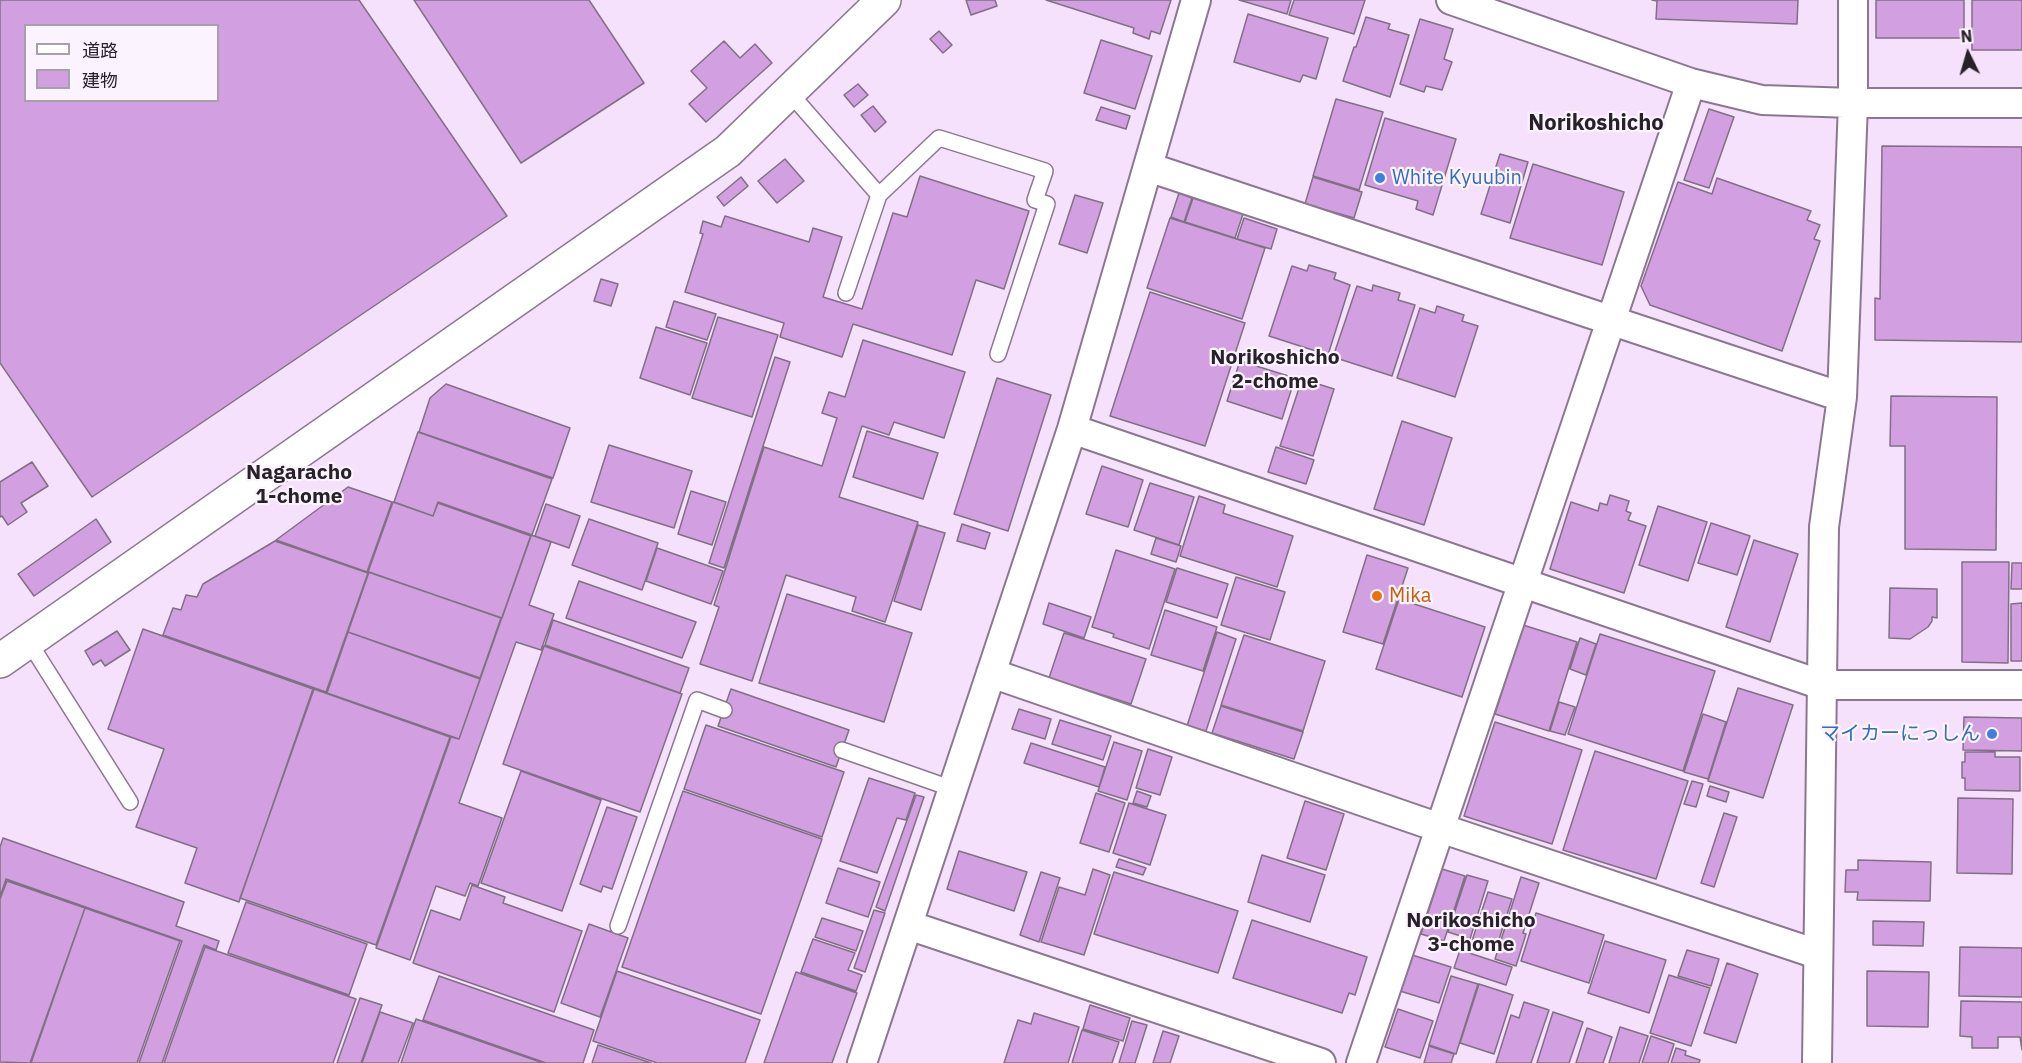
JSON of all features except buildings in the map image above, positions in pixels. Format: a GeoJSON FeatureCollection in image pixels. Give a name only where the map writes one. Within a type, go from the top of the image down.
{"type":"FeatureCollection","features":[{"type":"Feature","properties":{"kind":"street"},"geometry":{"type":"LineString","coordinates":[[0,662],[728,151],[884,0]]}},
{"type":"Feature","properties":{"kind":"street"},"geometry":{"type":"LineString","coordinates":[[862,1063],[1072,429],[1196,0]]}},
{"type":"Feature","properties":{"kind":"street"},"geometry":{"type":"LineString","coordinates":[[1451,0],[1509,9],[1691,82],[1762,100],[1853,103],[2022,103]]}},
{"type":"Feature","properties":{"kind":"street"},"geometry":{"type":"LineString","coordinates":[[1817,1063],[1824,527],[1842,397],[1853,103],[1853,0]]}},
{"type":"Feature","properties":{"kind":"street"},"geometry":{"type":"LineString","coordinates":[[1361,1063],[1691,82]]}},
{"type":"Feature","properties":{"kind":"street"},"geometry":{"type":"LineString","coordinates":[[1148,167],[1842,397]]}},
{"type":"Feature","properties":{"kind":"street"},"geometry":{"type":"LineString","coordinates":[[1072,429],[1822,685],[2022,685]]}},
{"type":"Feature","properties":{"kind":"street"},"geometry":{"type":"LineString","coordinates":[[991,673],[1440,828],[1817,954]]}},
{"type":"Feature","properties":{"kind":"street"},"geometry":{"type":"LineString","coordinates":[[908,925],[1321,1063]]}},
{"type":"Feature","properties":{"kind":"lane"},"geometry":{"type":"LineString","coordinates":[[789,92],[879,195]]}},
{"type":"Feature","properties":{"kind":"lane"},"geometry":{"type":"LineString","coordinates":[[846,292],[879,195],[939,138],[1045,171],[1035,200],[1047,204],[998,354]]}},
{"type":"Feature","properties":{"kind":"lane"},"geometry":{"type":"LineString","coordinates":[[29,642],[130,802]]}},
{"type":"Feature","properties":{"kind":"lane"},"geometry":{"type":"LineString","coordinates":[[618,926],[697,700],[724,710]]}},
{"type":"Feature","properties":{"kind":"lane"},"geometry":{"type":"LineString","coordinates":[[842,750],[953,789]]}},
{"type":"Feature","properties":{"kind":"place","name":"White Kyuubin"},"geometry":{"type":"Point","coordinates":[1380,178]}},
{"type":"Feature","properties":{"kind":"place","name":"Mika"},"geometry":{"type":"Point","coordinates":[1377,596]}},
{"type":"Feature","properties":{"kind":"place","name":"マイカーにっしん"},"geometry":{"type":"Point","coordinates":[1992,734]}},
{"type":"Feature","properties":{"kind":"district","name":"Norikoshicho"},"geometry":{"type":"Point","coordinates":[1596,124]}},
{"type":"Feature","properties":{"kind":"district","name":"Norikoshicho 2-chome"},"geometry":{"type":"Point","coordinates":[1275,370]}},
{"type":"Feature","properties":{"kind":"district","name":"Nagaracho 1-chome"},"geometry":{"type":"Point","coordinates":[299,485]}},
{"type":"Feature","properties":{"kind":"district","name":"Norikoshicho 3-chome"},"geometry":{"type":"Point","coordinates":[1471,933]}}]}
